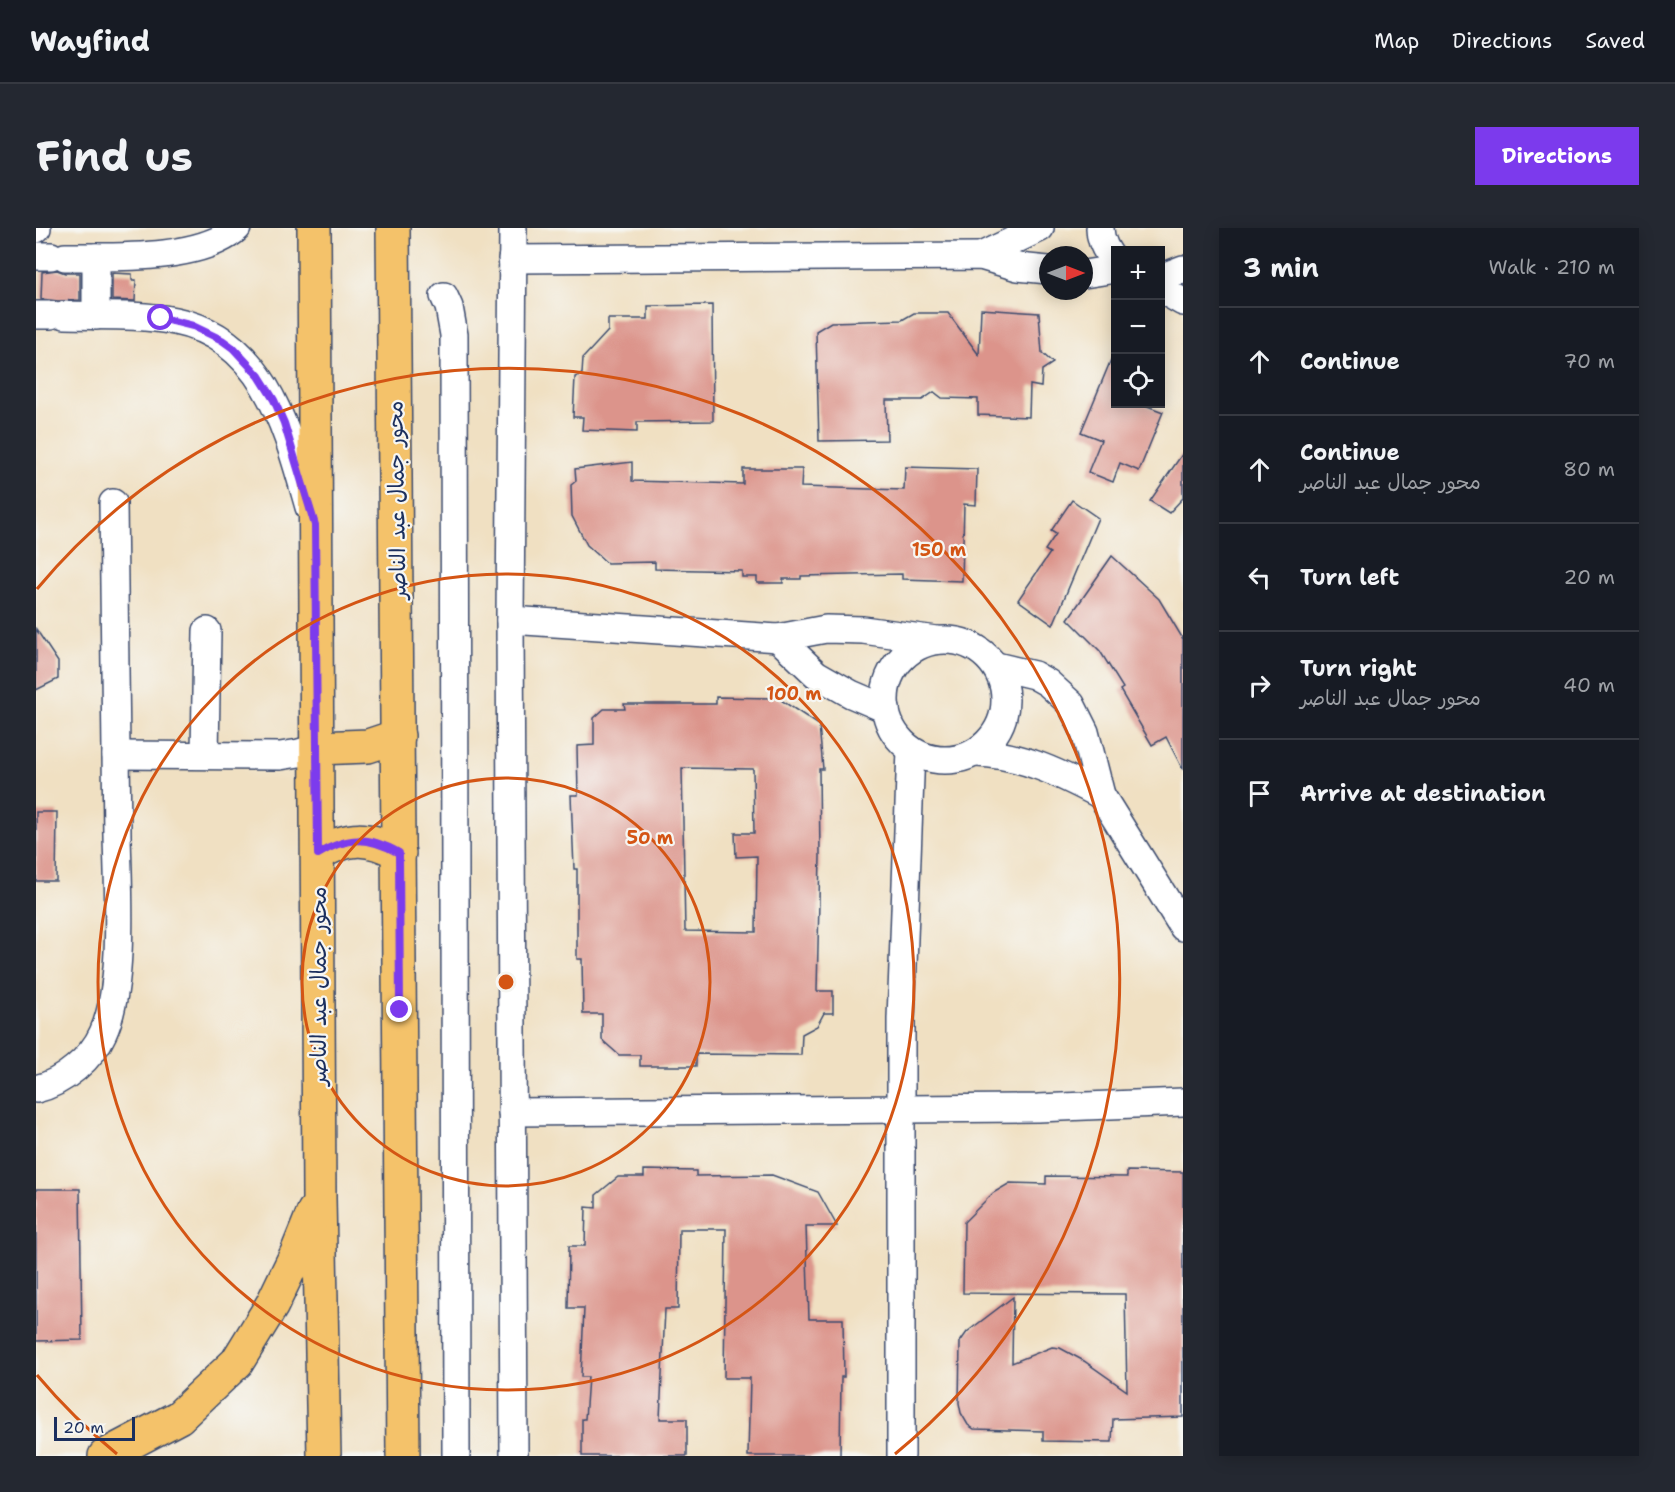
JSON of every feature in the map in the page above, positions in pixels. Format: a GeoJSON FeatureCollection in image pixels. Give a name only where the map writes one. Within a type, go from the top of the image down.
{"type":"FeatureCollection","features":[{"type":"Feature","properties":{"kind":"main road","name":"محور جمال عبد الناصر"},"geometry":{"type":"LineString","coordinates":[[314,228],[320,1198],[324,1456]]}},
{"type":"Feature","properties":{"kind":"main road","name":"محور جمال عبد الناصر"},"geometry":{"type":"LineString","coordinates":[[393,228],[403,1456]]}},
{"type":"Feature","properties":{"kind":"main road"},"geometry":{"type":"LineString","coordinates":[[317,748],[368,746],[398,736]]}},
{"type":"Feature","properties":{"kind":"main road"},"geometry":{"type":"LineString","coordinates":[[318,854],[337,843],[358,840],[380,843],[399,853]]}},
{"type":"Feature","properties":{"kind":"main road"},"geometry":{"type":"LineString","coordinates":[[146,1456],[150,1447],[179,1417],[237,1362],[272,1305],[320,1198]]}},
{"type":"Feature","properties":{"kind":"main road"},"geometry":{"type":"LineString","coordinates":[[105,1456],[179,1417]]}},
{"type":"Feature","properties":{"kind":"street"},"geometry":{"type":"LineString","coordinates":[[51,256],[96,257],[195,250],[216,242],[237,228]]}},
{"type":"Feature","properties":{"kind":"street"},"geometry":{"type":"LineString","coordinates":[[513,228],[510,620],[514,1456]]}},
{"type":"Feature","properties":{"kind":"street"},"geometry":{"type":"LineString","coordinates":[[981,256],[1040,228]]}},
{"type":"Feature","properties":{"kind":"street"},"geometry":{"type":"LineString","coordinates":[[1100,228],[1100,235],[1107,254],[1111,258]]}},
{"type":"Feature","properties":{"kind":"street"},"geometry":{"type":"LineString","coordinates":[[512,260],[981,256],[1018,267],[1039,269]]}},
{"type":"Feature","properties":{"kind":"street"},"geometry":{"type":"LineString","coordinates":[[96,257],[96,316]]}},
{"type":"Feature","properties":{"kind":"street"},"geometry":{"type":"LineString","coordinates":[[1165,276],[1183,269]]}},
{"type":"Feature","properties":{"kind":"street"},"geometry":{"type":"LineString","coordinates":[[1093,273],[1111,270]]}},
{"type":"Feature","properties":{"kind":"street"},"geometry":{"type":"LineString","coordinates":[[1165,291],[1183,302]]}},
{"type":"Feature","properties":{"kind":"street"},"geometry":{"type":"LineString","coordinates":[[444,296],[454,335],[456,1456]]}},
{"type":"Feature","properties":{"kind":"street"},"geometry":{"type":"LineString","coordinates":[[51,315],[145,317],[177,321],[208,332],[233,348],[259,376],[274,400],[284,423],[315,525]]}},
{"type":"Feature","properties":{"kind":"street"},"geometry":{"type":"LineString","coordinates":[[36,1089],[48,1086],[81,1064],[103,1033],[114,995],[118,908],[113,504]]}},
{"type":"Feature","properties":{"kind":"street"},"geometry":{"type":"LineString","coordinates":[[510,620],[778,638],[826,629],[854,630],[958,641],[978,650],[996,666],[1005,689],[1004,714],[994,736],[976,753]]}},
{"type":"Feature","properties":{"kind":"street"},"geometry":{"type":"LineString","coordinates":[[205,755],[207,631]]}},
{"type":"Feature","properties":{"kind":"street"},"geometry":{"type":"LineString","coordinates":[[778,638],[816,674],[851,694],[886,709]]}},
{"type":"Feature","properties":{"kind":"street"},"geometry":{"type":"LineString","coordinates":[[936,640],[914,648],[897,664],[886,686],[886,709],[894,733],[911,750],[932,760],[955,760],[976,753],[997,753],[1035,764],[1101,795]]}},
{"type":"Feature","properties":{"kind":"street"},"geometry":{"type":"LineString","coordinates":[[996,666],[1034,675],[1071,704],[1085,732],[1101,795],[1183,927]]}},
{"type":"Feature","properties":{"kind":"street"},"geometry":{"type":"LineString","coordinates":[[116,755],[280,756],[317,748]]}},
{"type":"Feature","properties":{"kind":"street"},"geometry":{"type":"LineString","coordinates":[[901,1456],[901,1019],[911,750]]}},
{"type":"Feature","properties":{"kind":"street"},"geometry":{"type":"LineString","coordinates":[[512,1112],[1038,1108],[1183,1102]]}},
{"type":"Feature","properties":{"kind":"building"},"geometry":{"type":"Polygon","coordinates":[[[57,270],[65,273],[80,273],[80,300],[41,299],[42,272],[57,270]]]}},
{"type":"Feature","properties":{"kind":"building"},"geometry":{"type":"Polygon","coordinates":[[[112,273],[132,274],[132,280],[136,280],[135,301],[112,300],[112,273]]]}},
{"type":"Feature","properties":{"kind":"building"},"geometry":{"type":"Polygon","coordinates":[[[712,305],[713,421],[637,422],[637,432],[582,430],[583,417],[573,417],[575,377],[582,374],[583,358],[608,331],[608,319],[648,319],[648,306],[712,305]]]}},
{"type":"Feature","properties":{"kind":"building"},"geometry":{"type":"Polygon","coordinates":[[[981,309],[1039,313],[1042,353],[1053,363],[1042,370],[1041,387],[1030,385],[1029,417],[978,415],[978,399],[942,398],[934,392],[922,400],[886,400],[887,440],[819,441],[816,331],[831,322],[902,320],[914,313],[948,313],[979,355],[981,309]]]}},
{"type":"Feature","properties":{"kind":"building"},"geometry":{"type":"Polygon","coordinates":[[[1111,360],[1111,408],[1152,408],[1163,412],[1139,471],[1120,463],[1113,482],[1088,472],[1101,440],[1081,432],[1111,360]]]}},
{"type":"Feature","properties":{"kind":"building"},"geometry":{"type":"Polygon","coordinates":[[[1183,453],[1183,498],[1169,513],[1150,501],[1183,453]]]}},
{"type":"Feature","properties":{"kind":"building"},"geometry":{"type":"Polygon","coordinates":[[[632,462],[632,481],[743,484],[743,469],[802,469],[801,487],[904,490],[905,467],[977,469],[976,505],[964,504],[962,581],[902,579],[902,574],[801,576],[801,579],[783,579],[783,583],[757,583],[757,577],[742,577],[742,571],[655,569],[655,562],[607,563],[587,545],[572,516],[571,485],[576,481],[575,469],[632,462]]]}},
{"type":"Feature","properties":{"kind":"building"},"geometry":{"type":"Polygon","coordinates":[[[1072,500],[1098,518],[1053,625],[1018,600],[1050,553],[1045,550],[1056,534],[1051,531],[1072,500]]]}},
{"type":"Feature","properties":{"kind":"building"},"geometry":{"type":"Polygon","coordinates":[[[1112,556],[1159,599],[1183,639],[1183,770],[1166,737],[1152,745],[1120,690],[1123,688],[1100,651],[1068,619],[1112,556]]]}},
{"type":"Feature","properties":{"kind":"building"},"geometry":{"type":"Polygon","coordinates":[[[36,629],[58,662],[58,679],[36,690],[36,629]]]}},
{"type":"Feature","properties":{"kind":"building"},"geometry":{"type":"Polygon","coordinates":[[[716,697],[778,698],[819,725],[823,769],[819,769],[817,991],[833,991],[833,1013],[824,1013],[817,1026],[802,1034],[801,1055],[696,1054],[696,1066],[640,1066],[640,1055],[619,1055],[602,1040],[602,1014],[583,1014],[582,959],[577,959],[577,869],[574,869],[571,795],[578,795],[577,746],[594,745],[594,718],[604,709],[625,709],[624,704],[716,704],[716,697]],[[682,768],[685,931],[756,932],[757,856],[736,857],[735,833],[754,833],[753,769],[682,768]]]}},
{"type":"Feature","properties":{"kind":"building"},"geometry":{"type":"Polygon","coordinates":[[[36,812],[57,812],[56,881],[36,881],[36,812]]]}},
{"type":"Feature","properties":{"kind":"building"},"geometry":{"type":"Polygon","coordinates":[[[644,1170],[696,1171],[696,1176],[772,1175],[818,1192],[837,1226],[806,1226],[809,1319],[843,1319],[844,1377],[841,1377],[840,1456],[748,1456],[750,1378],[724,1378],[726,1229],[679,1229],[678,1309],[665,1309],[660,1419],[687,1419],[687,1456],[582,1456],[582,1419],[585,1419],[588,1377],[581,1377],[584,1308],[568,1308],[569,1246],[585,1246],[586,1207],[596,1208],[596,1195],[618,1177],[644,1177],[644,1170]]]}},
{"type":"Feature","properties":{"kind":"building"},"geometry":{"type":"Polygon","coordinates":[[[1127,1171],[1183,1172],[1183,1417],[1113,1419],[1112,1442],[1043,1441],[1043,1431],[974,1429],[968,1425],[961,1413],[959,1403],[960,1342],[967,1332],[1013,1297],[1012,1363],[1052,1347],[1060,1348],[1084,1361],[1127,1391],[1125,1294],[963,1293],[964,1222],[993,1193],[1010,1183],[1046,1184],[1046,1176],[1127,1177],[1127,1171]]]}},
{"type":"Feature","properties":{"kind":"building"},"geometry":{"type":"Polygon","coordinates":[[[36,1189],[80,1189],[82,1340],[36,1341],[36,1189]]]}},
{"type":"Feature","properties":{"kind":"route"},"geometry":{"type":"LineString","coordinates":[[161,318],[208,332],[233,348],[259,376],[274,400],[284,423],[315,525],[318,854],[337,843],[358,840],[380,843],[399,853],[400,1010]]}}]}
